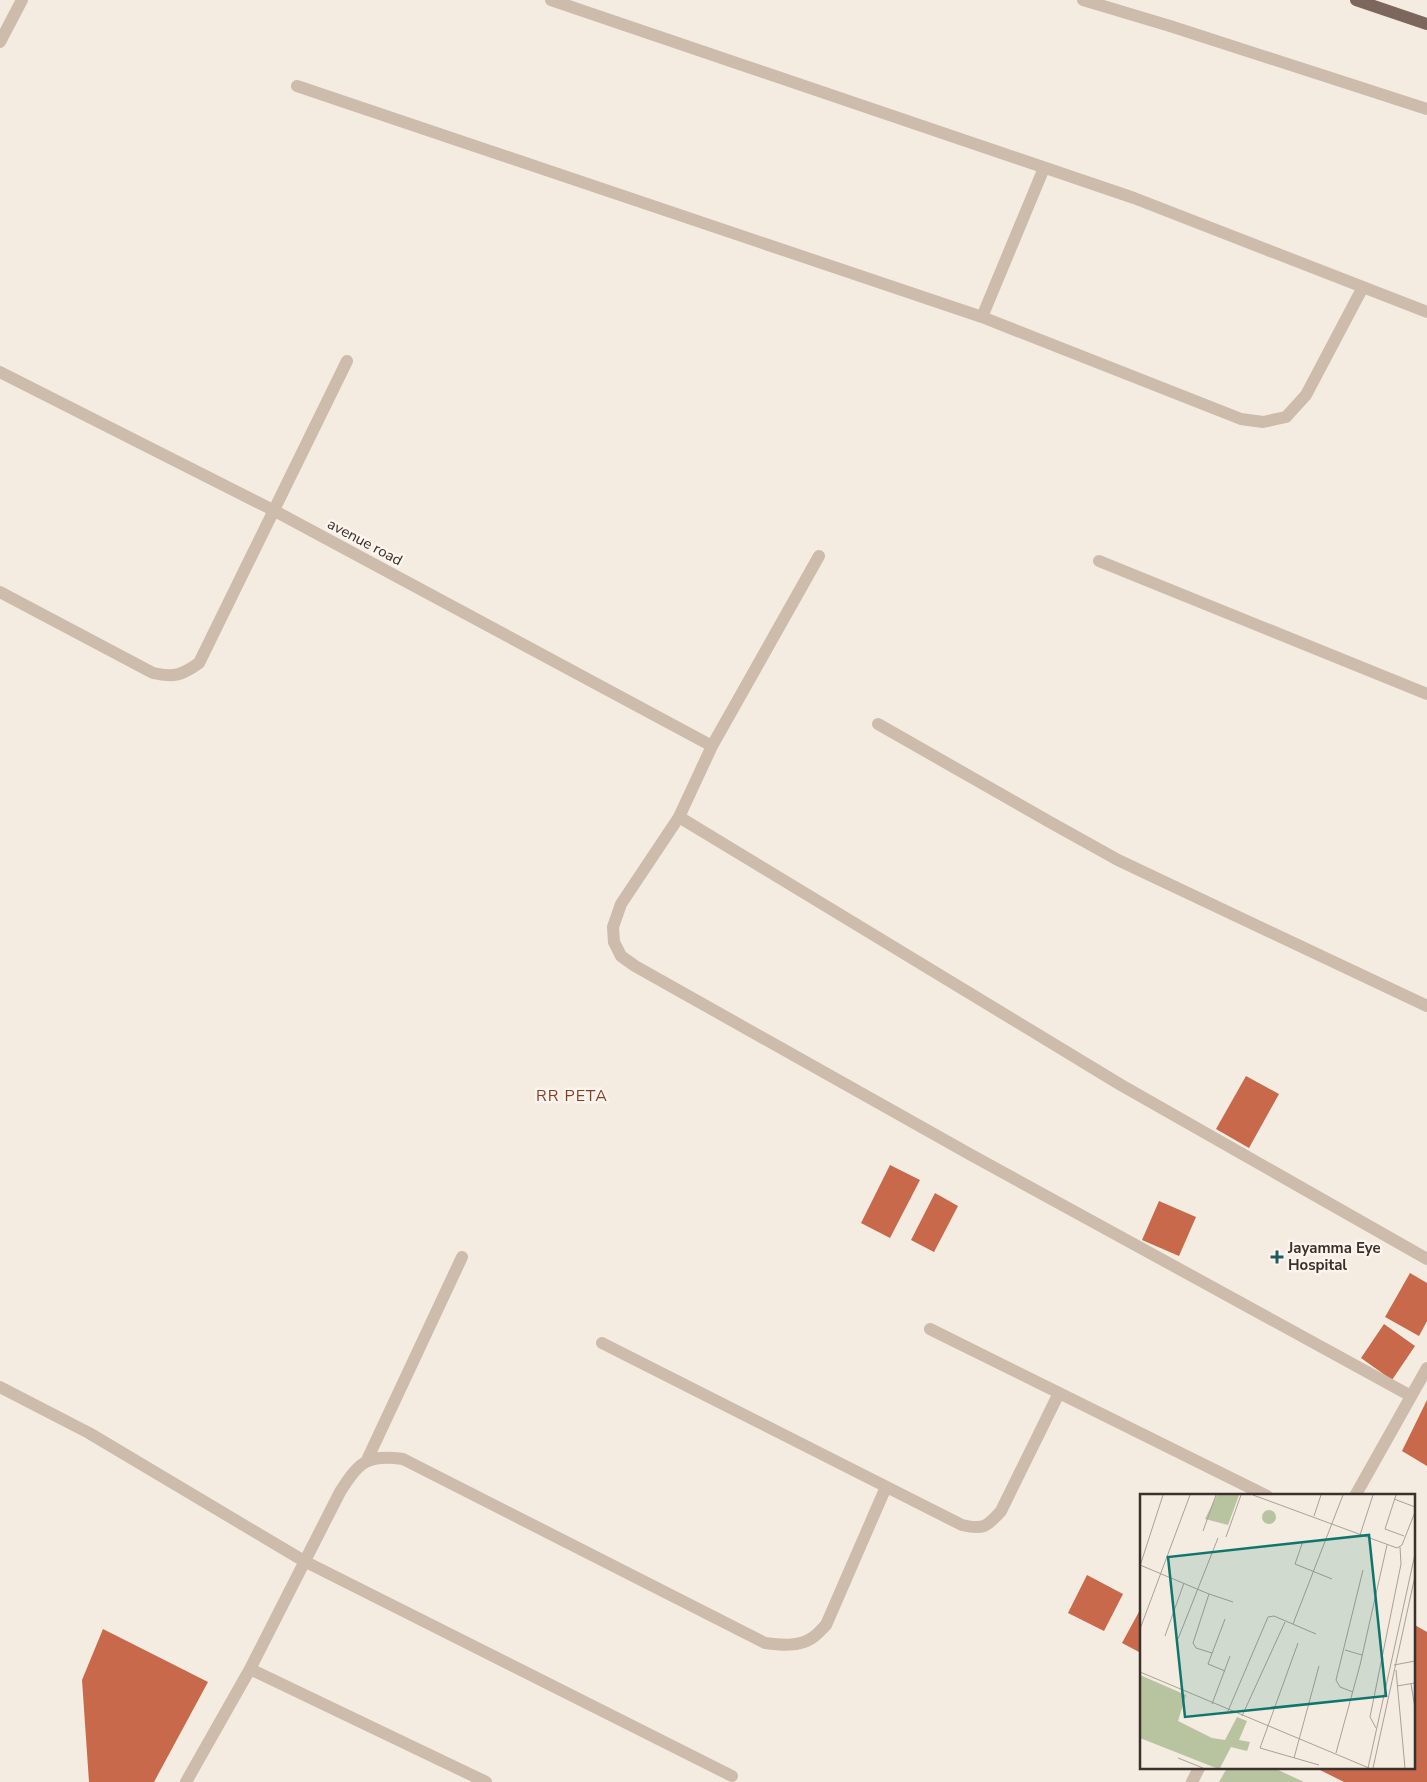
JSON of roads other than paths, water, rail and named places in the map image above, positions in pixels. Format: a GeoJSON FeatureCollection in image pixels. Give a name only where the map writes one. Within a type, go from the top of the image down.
{"type":"FeatureCollection","features":[{"type":"Feature","properties":{"kind":"main road"},"geometry":{"type":"LineString","coordinates":[[1356,0],[1427,24]]}},
{"type":"Feature","properties":{"kind":"street"},"geometry":{"type":"LineString","coordinates":[[0,42],[22,0]]}},
{"type":"Feature","properties":{"kind":"street"},"geometry":{"type":"LineString","coordinates":[[551,0],[1134,198],[1427,312]]}},
{"type":"Feature","properties":{"kind":"street"},"geometry":{"type":"LineString","coordinates":[[1083,0],[1427,109]]}},
{"type":"Feature","properties":{"kind":"street"},"geometry":{"type":"LineString","coordinates":[[297,86],[982,316],[1241,419],[1263,422],[1286,417],[1306,395],[1363,287]]}},
{"type":"Feature","properties":{"kind":"street"},"geometry":{"type":"LineString","coordinates":[[982,316],[1044,168]]}},
{"type":"Feature","properties":{"kind":"street"},"geometry":{"type":"LineString","coordinates":[[0,592],[153,673],[166,676],[184,674],[199,663],[347,361]]}},
{"type":"Feature","properties":{"kind":"street","name":"avenue road"},"geometry":{"type":"LineString","coordinates":[[0,372],[273,510],[712,746]]}},
{"type":"Feature","properties":{"kind":"street"},"geometry":{"type":"LineString","coordinates":[[819,556],[712,746],[679,817],[621,904],[613,927],[614,942],[621,956],[634,966],[956,1146],[1411,1396]]}},
{"type":"Feature","properties":{"kind":"street"},"geometry":{"type":"LineString","coordinates":[[1099,561],[1427,694]]}},
{"type":"Feature","properties":{"kind":"street"},"geometry":{"type":"LineString","coordinates":[[878,724],[1118,860],[1427,1006]]}},
{"type":"Feature","properties":{"kind":"street"},"geometry":{"type":"LineString","coordinates":[[679,817],[1121,1085],[1427,1259]]}},
{"type":"Feature","properties":{"kind":"street"},"geometry":{"type":"LineString","coordinates":[[186,1782],[250,1669],[340,1492],[351,1474],[367,1460],[462,1257]]}},
{"type":"Feature","properties":{"kind":"street"},"geometry":{"type":"LineString","coordinates":[[930,1329],[1263,1494]]}},
{"type":"Feature","properties":{"kind":"street"},"geometry":{"type":"LineString","coordinates":[[602,1344],[962,1525],[977,1528],[989,1524],[1001,1511],[1059,1393]]}},
{"type":"Feature","properties":{"kind":"street"},"geometry":{"type":"LineString","coordinates":[[1356,1494],[1427,1368]]}},
{"type":"Feature","properties":{"kind":"street"},"geometry":{"type":"LineString","coordinates":[[0,1387],[89,1433],[304,1561],[732,1776]]}},
{"type":"Feature","properties":{"kind":"street"},"geometry":{"type":"LineString","coordinates":[[367,1460],[384,1457],[403,1459],[765,1643],[781,1646],[811,1639],[826,1625],[886,1487]]}},
{"type":"Feature","properties":{"kind":"street"},"geometry":{"type":"LineString","coordinates":[[250,1669],[486,1782]]}},
{"type":"Feature","properties":{"kind":"street"},"geometry":{"type":"LineString","coordinates":[[1192,1782],[1198,1770]]}},
{"type":"Feature","properties":{"kind":"place","name":"Jayamma Eye Hospital"},"geometry":{"type":"Point","coordinates":[1277,1257]}},
{"type":"Feature","properties":{"kind":"district","name":"RR PETA"},"geometry":{"type":"Point","coordinates":[572,1095]}}]}
